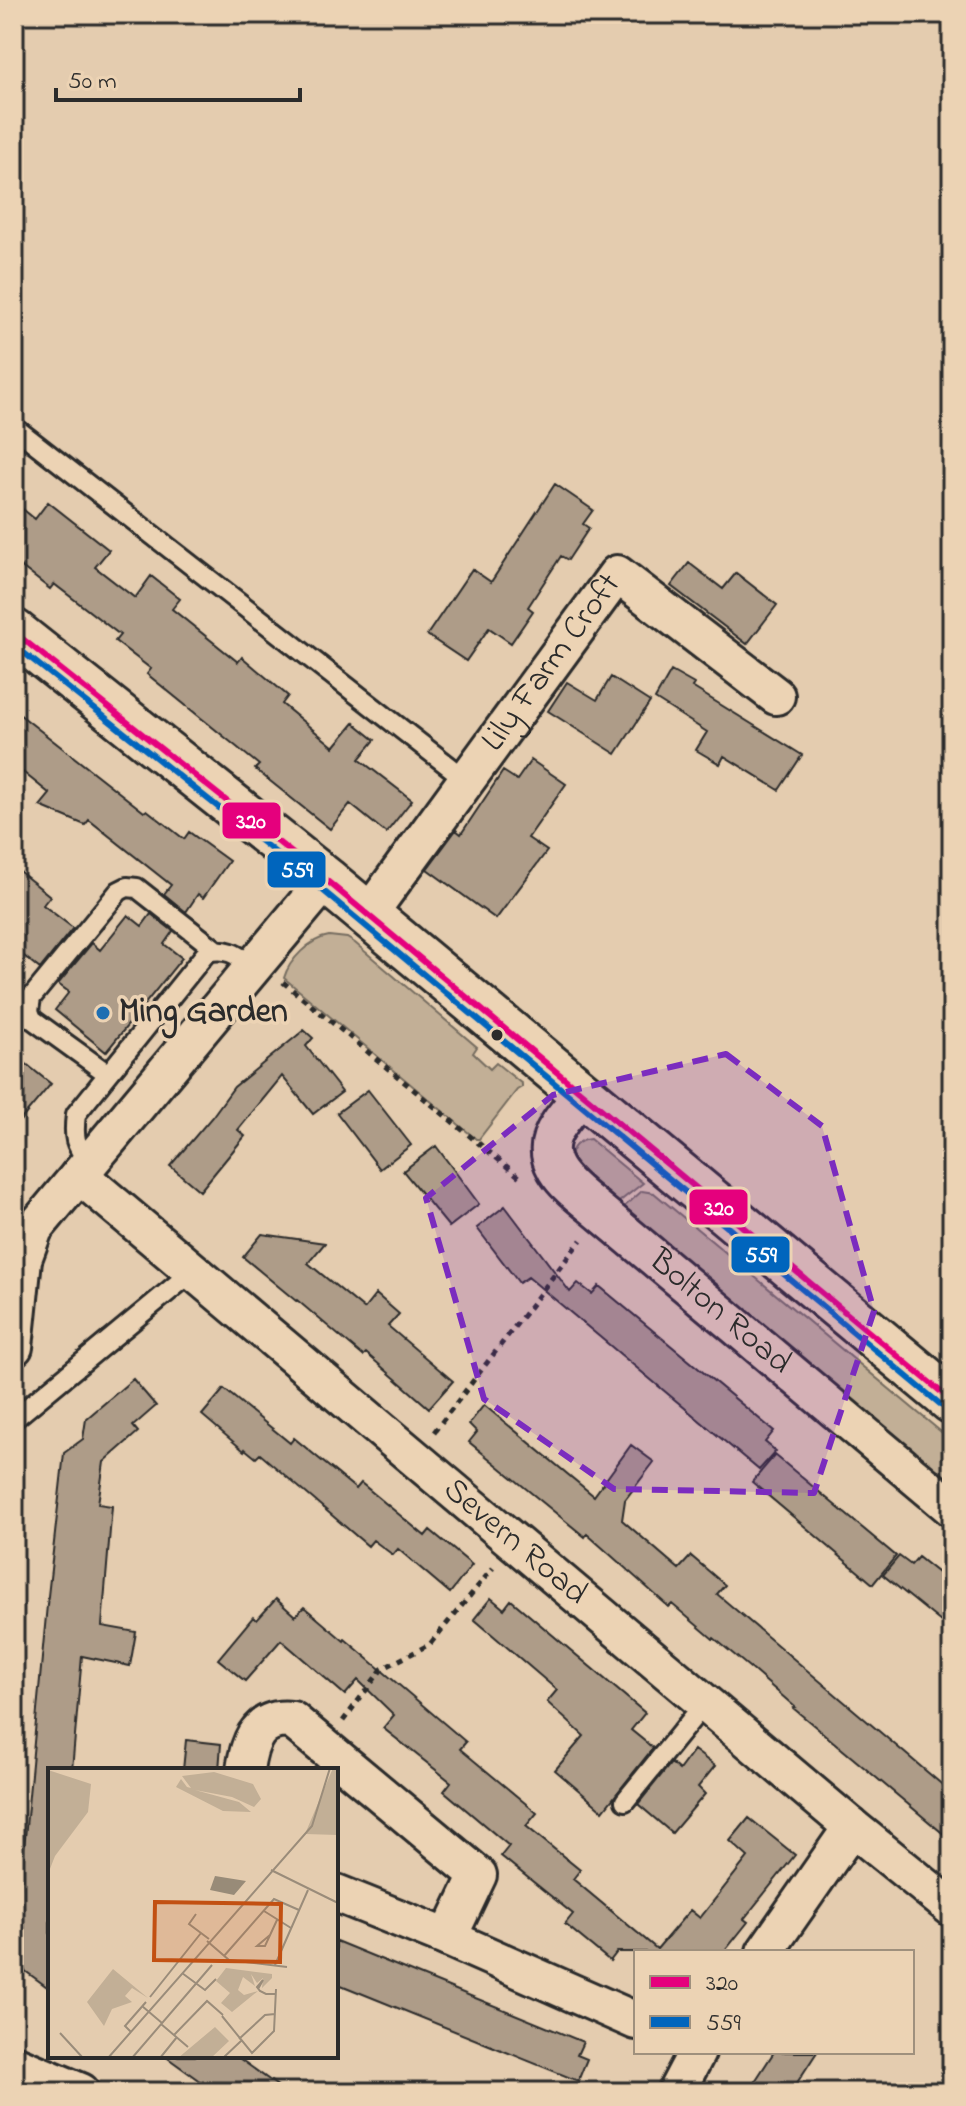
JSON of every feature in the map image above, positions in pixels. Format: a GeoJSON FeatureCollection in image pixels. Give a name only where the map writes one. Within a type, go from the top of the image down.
{"type":"FeatureCollection","features":[{"type":"Feature","properties":{"kind":"main road"},"geometry":{"type":"LineString","coordinates":[[14,632],[326,880],[952,1401]]}},
{"type":"Feature","properties":{"kind":"street","name":"Lily Farm Croft"},"geometry":{"type":"LineString","coordinates":[[368,915],[617,574],[776,696]]}},
{"type":"Feature","properties":{"kind":"street"},"geometry":{"type":"LineString","coordinates":[[14,1347],[23,1259],[34,1229],[326,880]]}},
{"type":"Feature","properties":{"kind":"street","name":"Bolton Road"},"geometry":{"type":"LineString","coordinates":[[583,1095],[558,1125],[552,1138],[550,1156],[557,1173],[952,1508]]}},
{"type":"Feature","properties":{"kind":"street","name":"Severn Road"},"geometry":{"type":"LineString","coordinates":[[83,1169],[193,1271],[952,1908]]}},
{"type":"Feature","properties":{"kind":"street"},"geometry":{"type":"LineString","coordinates":[[245,1768],[251,1743],[264,1725],[292,1720],[478,1875],[448,1938]]}},
{"type":"Feature","properties":{"kind":"street"},"geometry":{"type":"LineString","coordinates":[[766,1950],[852,1827]]}},
{"type":"Feature","properties":{"kind":"street"},"geometry":{"type":"LineString","coordinates":[[338,1894],[448,1938],[634,2020]]}},
{"type":"Feature","properties":{"kind":"street"},"geometry":{"type":"LineString","coordinates":[[676,2092],[696,2054]]}},
{"type":"Feature","properties":{"kind":"street"},"geometry":{"type":"LineString","coordinates":[[14,2064],[81,2092]]}},
{"type":"Feature","properties":{"kind":"lane"},"geometry":{"type":"LineString","coordinates":[[14,427],[468,781]]}},
{"type":"Feature","properties":{"kind":"lane"},"geometry":{"type":"LineString","coordinates":[[108,1074],[32,1019],[29,1011],[31,998],[119,891],[127,887],[137,888],[216,950]]}},
{"type":"Feature","properties":{"kind":"lane"},"geometry":{"type":"LineString","coordinates":[[83,1169],[75,1144],[76,1114],[207,952],[231,951],[253,966]]}},
{"type":"Feature","properties":{"kind":"lane"},"geometry":{"type":"LineString","coordinates":[[14,1419],[193,1271]]}},
{"type":"Feature","properties":{"kind":"lane"},"geometry":{"type":"LineString","coordinates":[[625,1801],[705,1703]]}},
{"type":"Feature","properties":{"kind":"path"},"geometry":{"type":"LineString","coordinates":[[414,1457],[601,1213]]}},
{"type":"Feature","properties":{"kind":"path"},"geometry":{"type":"LineString","coordinates":[[323,1746],[382,1669],[430,1644],[514,1542]]}},
{"type":"Feature","properties":{"kind":"highlighted area"},"geometry":{"type":"Polygon","coordinates":[[[726,1054],[822,1126],[874,1311],[814,1493],[614,1489],[484,1399],[426,1198],[553,1095],[726,1054]]]}},
{"type":"Feature","properties":{"kind":"shaded area"},"geometry":{"type":"Polygon","coordinates":[[[329,936],[347,938],[355,943],[477,1047],[473,1053],[490,1069],[496,1063],[522,1084],[479,1139],[284,978],[301,951],[329,936]]]}},
{"type":"Feature","properties":{"kind":"shaded area"},"geometry":{"type":"Polygon","coordinates":[[[590,1139],[643,1183],[610,1209],[569,1160],[575,1145],[590,1139]]]}},
{"type":"Feature","properties":{"kind":"shaded area"},"geometry":{"type":"Polygon","coordinates":[[[642,1191],[654,1193],[952,1441],[952,1494],[615,1215],[642,1191]]]}},
{"type":"Feature","properties":{"kind":"building"},"geometry":{"type":"Polygon","coordinates":[[[555,484],[593,510],[583,524],[589,528],[568,560],[561,556],[528,607],[533,611],[511,643],[489,628],[466,661],[427,635],[472,569],[491,582],[555,484]]]}},
{"type":"Feature","properties":{"kind":"building"},"geometry":{"type":"Polygon","coordinates":[[[14,502],[35,519],[48,502],[109,550],[95,567],[135,598],[151,576],[180,599],[172,609],[238,662],[242,657],[288,696],[282,704],[334,747],[354,723],[375,740],[359,759],[412,800],[386,833],[350,804],[330,829],[255,769],[259,765],[147,674],[151,669],[115,641],[120,635],[54,584],[50,589],[14,561],[14,502]]]}},
{"type":"Feature","properties":{"kind":"building"},"geometry":{"type":"Polygon","coordinates":[[[689,563],[723,589],[736,573],[777,605],[747,644],[671,586],[689,563]]]}},
{"type":"Feature","properties":{"kind":"building"},"geometry":{"type":"Polygon","coordinates":[[[671,671],[802,755],[779,790],[724,756],[720,764],[696,750],[707,732],[655,699],[671,671]]]}},
{"type":"Feature","properties":{"kind":"building"},"geometry":{"type":"Polygon","coordinates":[[[611,677],[650,702],[616,754],[548,711],[567,682],[597,700],[611,677]]]}},
{"type":"Feature","properties":{"kind":"building"},"geometry":{"type":"Polygon","coordinates":[[[14,710],[144,812],[147,810],[184,839],[189,832],[229,861],[203,898],[198,894],[186,912],[164,894],[171,885],[89,820],[85,825],[40,806],[50,794],[14,765],[14,710]]]}},
{"type":"Feature","properties":{"kind":"building"},"geometry":{"type":"Polygon","coordinates":[[[531,760],[566,784],[528,838],[547,851],[496,919],[427,869],[456,830],[461,834],[503,771],[517,780],[531,760]]]}},
{"type":"Feature","properties":{"kind":"building"},"geometry":{"type":"Polygon","coordinates":[[[14,867],[50,896],[43,905],[73,928],[40,969],[14,948],[14,867]]]}},
{"type":"Feature","properties":{"kind":"building"},"geometry":{"type":"Polygon","coordinates":[[[151,914],[173,931],[164,944],[182,958],[106,1052],[55,1010],[69,992],[58,984],[92,943],[100,950],[128,915],[142,926],[151,914]]]}},
{"type":"Feature","properties":{"kind":"building"},"geometry":{"type":"Polygon","coordinates":[[[304,1030],[313,1038],[306,1046],[342,1092],[313,1114],[282,1076],[238,1130],[245,1136],[200,1191],[170,1166],[234,1087],[304,1030]]]}},
{"type":"Feature","properties":{"kind":"building"},"geometry":{"type":"Polygon","coordinates":[[[14,1054],[51,1084],[14,1128],[14,1054]]]}},
{"type":"Feature","properties":{"kind":"building"},"geometry":{"type":"Polygon","coordinates":[[[368,1090],[411,1145],[380,1169],[337,1113],[368,1090]]]}},
{"type":"Feature","properties":{"kind":"building"},"geometry":{"type":"Polygon","coordinates":[[[436,1146],[479,1204],[449,1227],[403,1171],[436,1146]]]}},
{"type":"Feature","properties":{"kind":"building"},"geometry":{"type":"Polygon","coordinates":[[[505,1206],[570,1292],[578,1283],[592,1294],[599,1286],[774,1431],[765,1442],[776,1451],[759,1470],[528,1277],[519,1283],[477,1228],[505,1206]]]}},
{"type":"Feature","properties":{"kind":"building"},"geometry":{"type":"Polygon","coordinates":[[[262,1234],[325,1243],[308,1263],[364,1309],[376,1294],[399,1314],[388,1326],[453,1381],[429,1408],[366,1353],[363,1356],[243,1257],[262,1234]]]}},
{"type":"Feature","properties":{"kind":"building"},"geometry":{"type":"Polygon","coordinates":[[[133,1379],[156,1406],[133,1426],[138,1432],[104,1462],[98,1504],[112,1506],[102,1626],[136,1632],[130,1666],[82,1656],[72,1768],[48,1768],[48,1988],[17,1965],[19,1943],[15,1943],[64,1453],[83,1439],[86,1419],[133,1379]]]}},
{"type":"Feature","properties":{"kind":"building"},"geometry":{"type":"Polygon","coordinates":[[[224,1389],[290,1443],[294,1438],[356,1489],[361,1483],[425,1536],[430,1530],[472,1565],[450,1593],[398,1549],[393,1555],[373,1540],[368,1546],[260,1454],[256,1458],[244,1451],[202,1415],[224,1389]]]}},
{"type":"Feature","properties":{"kind":"building"},"geometry":{"type":"Polygon","coordinates":[[[484,1405],[594,1496],[631,1445],[654,1462],[625,1500],[622,1520],[679,1569],[691,1556],[725,1585],[717,1594],[952,1793],[952,1841],[714,1638],[672,1604],[669,1607],[587,1534],[585,1537],[469,1442],[477,1432],[469,1424],[484,1405]]]}},
{"type":"Feature","properties":{"kind":"building"},"geometry":{"type":"Polygon","coordinates":[[[775,1455],[896,1556],[873,1584],[752,1482],[775,1455]]]}},
{"type":"Feature","properties":{"kind":"building"},"geometry":{"type":"Polygon","coordinates":[[[899,1556],[911,1565],[918,1557],[952,1584],[952,1631],[883,1575],[899,1556]]]}},
{"type":"Feature","properties":{"kind":"building"},"geometry":{"type":"Polygon","coordinates":[[[491,1598],[504,1609],[511,1600],[645,1713],[631,1730],[653,1748],[603,1811],[555,1770],[584,1736],[547,1702],[557,1690],[474,1619],[491,1598]]]}},
{"type":"Feature","properties":{"kind":"building"},"geometry":{"type":"Polygon","coordinates":[[[276,1599],[295,1616],[304,1607],[345,1639],[466,1742],[460,1749],[537,1813],[526,1826],[580,1870],[573,1879],[657,1949],[690,1910],[700,1918],[748,1857],[730,1841],[749,1818],[795,1855],[744,1919],[748,1922],[726,1950],[634,1950],[617,1952],[610,1961],[565,1924],[573,1914],[501,1856],[509,1846],[444,1791],[451,1782],[383,1728],[394,1715],[358,1680],[345,1695],[281,1640],[245,1681],[218,1659],[253,1617],[257,1620],[276,1599]]]}},
{"type":"Feature","properties":{"kind":"building"},"geometry":{"type":"Polygon","coordinates":[[[186,1740],[221,1744],[219,1768],[183,1768],[186,1740]]]}},
{"type":"Feature","properties":{"kind":"building"},"geometry":{"type":"Polygon","coordinates":[[[694,1750],[715,1766],[698,1787],[705,1794],[672,1833],[638,1804],[671,1763],[679,1770],[694,1750]]]}},
{"type":"Feature","properties":{"kind":"building"},"geometry":{"type":"Polygon","coordinates":[[[338,1942],[583,2042],[577,2055],[587,2059],[578,2081],[338,1984],[338,1942]]]}},
{"type":"Feature","properties":{"kind":"building"},"geometry":{"type":"Polygon","coordinates":[[[773,2054],[816,2054],[791,2092],[748,2092],[773,2054]]]}},
{"type":"Feature","properties":{"kind":"building"},"geometry":{"type":"Polygon","coordinates":[[[168,2058],[239,2058],[286,2092],[215,2092],[168,2058]]]}},
{"type":"Feature","properties":{"kind":"transit line","name":"320"},"geometry":{"type":"LineString","coordinates":[[14,632],[326,880],[952,1401]]}},
{"type":"Feature","properties":{"kind":"transit line","name":"559"},"geometry":{"type":"LineString","coordinates":[[14,645],[320,888],[946,1409]]}},
{"type":"Feature","properties":{"kind":"place","name":"Ming Garden"},"geometry":{"type":"Point","coordinates":[103,1013]}}]}
